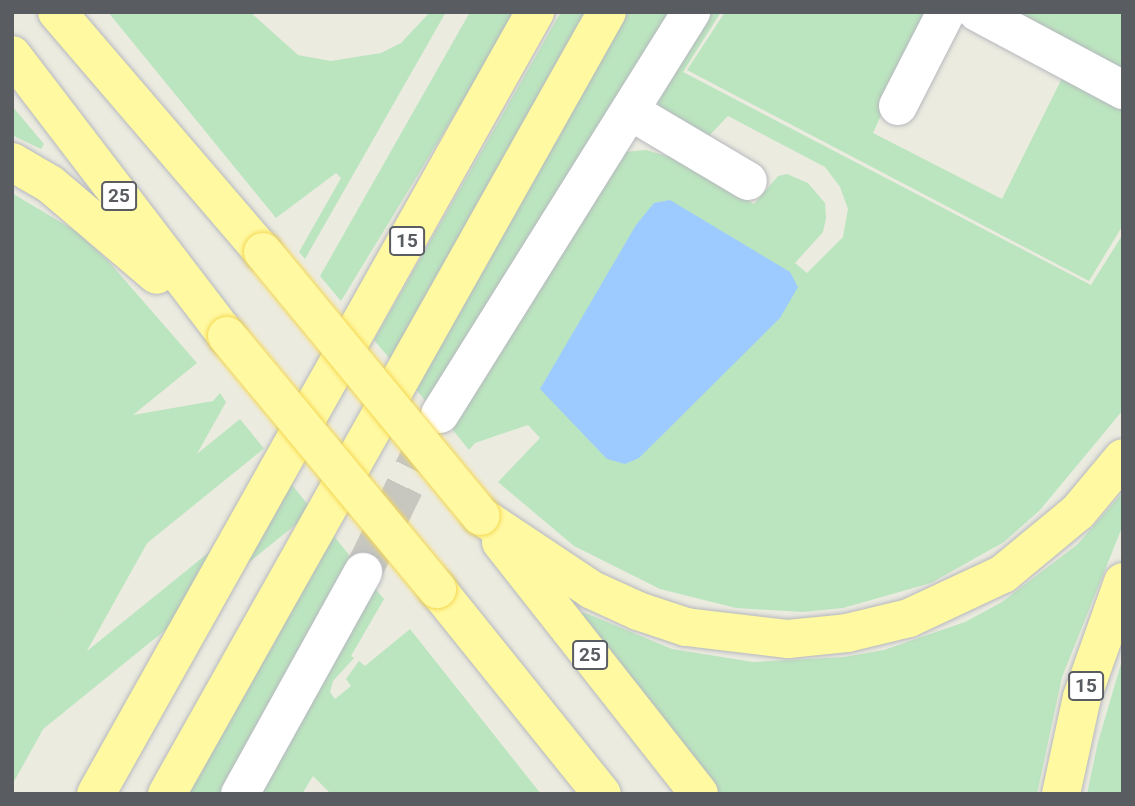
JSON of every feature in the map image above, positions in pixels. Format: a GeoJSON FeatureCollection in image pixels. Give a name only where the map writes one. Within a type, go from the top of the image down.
{"type":"FeatureCollection","features":[{"type":"Feature","properties":{"kind":"main road","name":"25"},"geometry":{"type":"LineString","coordinates":[[57,12],[263,252],[481,516],[699,794]]}},
{"type":"Feature","properties":{"kind":"main road","name":"15"},"geometry":{"type":"LineString","coordinates":[[97,790],[535,12]]}},
{"type":"Feature","properties":{"kind":"main road"},"geometry":{"type":"LineString","coordinates":[[167,794],[607,12]]}},
{"type":"Feature","properties":{"kind":"main road","name":"25"},"geometry":{"type":"LineString","coordinates":[[12,55],[227,336]]}},
{"type":"Feature","properties":{"kind":"main road"},"geometry":{"type":"LineString","coordinates":[[12,162],[50,184],[91,216],[227,336],[438,589],[603,794]]}},
{"type":"Feature","properties":{"kind":"main road"},"geometry":{"type":"LineString","coordinates":[[481,516],[592,590],[638,611],[736,636],[799,638],[847,633],[909,618],[1003,574],[1078,512],[1123,458]]}},
{"type":"Feature","properties":{"kind":"main road","name":"15"},"geometry":{"type":"LineString","coordinates":[[1061,794],[1082,696],[1123,582]]}},
{"type":"Feature","properties":{"kind":"street"},"geometry":{"type":"LineString","coordinates":[[440,414],[531,262],[631,111],[691,12]]}},
{"type":"Feature","properties":{"kind":"street"},"geometry":{"type":"LineString","coordinates":[[898,106],[946,12]]}},
{"type":"Feature","properties":{"kind":"street"},"geometry":{"type":"LineString","coordinates":[[977,12],[1123,90]]}},
{"type":"Feature","properties":{"kind":"street"},"geometry":{"type":"LineString","coordinates":[[631,111],[748,181]]}},
{"type":"Feature","properties":{"kind":"street"},"geometry":{"type":"LineString","coordinates":[[240,794],[363,572]]}},
{"type":"Feature","properties":{"kind":"green space"},"geometry":{"type":"Polygon","coordinates":[[[108,12],[250,12],[298,55],[331,61],[381,53],[401,43],[430,12],[446,12],[305,259],[299,252],[341,178],[336,173],[276,218],[108,12]]]}},
{"type":"Feature","properties":{"kind":"green space"},"geometry":{"type":"Polygon","coordinates":[[[470,12],[517,12],[341,301],[320,276],[470,12]]]}},
{"type":"Feature","properties":{"kind":"green space"},"geometry":{"type":"Polygon","coordinates":[[[561,12],[593,12],[395,365],[374,340],[561,12]]]}},
{"type":"Feature","properties":{"kind":"green space"},"geometry":{"type":"Polygon","coordinates":[[[624,12],[674,12],[432,409],[414,387],[624,12]]]}},
{"type":"Feature","properties":{"kind":"green space"},"geometry":{"type":"Polygon","coordinates":[[[704,12],[721,12],[683,72],[1091,285],[1123,234],[1123,410],[1040,510],[1004,542],[931,583],[843,608],[803,612],[736,608],[660,589],[574,546],[498,482],[540,438],[528,425],[475,443],[469,450],[452,429],[625,152],[646,150],[680,160],[754,204],[778,176],[787,174],[808,183],[825,203],[826,218],[823,232],[795,263],[807,273],[843,237],[848,209],[840,187],[825,167],[728,116],[707,138],[662,111],[657,101],[704,12]]]}},
{"type":"Feature","properties":{"kind":"green space"},"geometry":{"type":"Polygon","coordinates":[[[725,12],[922,12],[923,23],[873,133],[1002,199],[1067,68],[1123,97],[1123,225],[1089,281],[687,70],[725,12]]]}},
{"type":"Feature","properties":{"kind":"green space"},"geometry":{"type":"Polygon","coordinates":[[[996,12],[1123,12],[1123,79],[996,12]]]}},
{"type":"Feature","properties":{"kind":"green space"},"geometry":{"type":"Polygon","coordinates":[[[12,106],[44,144],[41,149],[12,135],[12,106]]]}},
{"type":"Feature","properties":{"kind":"green space"},"geometry":{"type":"Polygon","coordinates":[[[12,193],[77,232],[109,262],[197,363],[133,415],[213,401],[220,393],[226,402],[12,785],[12,193]]]}},
{"type":"Feature","properties":{"kind":"green space"},"geometry":{"type":"Polygon","coordinates":[[[240,419],[264,449],[12,653],[12,604],[240,419]]]}},
{"type":"Feature","properties":{"kind":"green space"},"geometry":{"type":"Polygon","coordinates":[[[292,485],[313,511],[38,733],[17,708],[292,485]]]}},
{"type":"Feature","properties":{"kind":"green space"},"geometry":{"type":"Polygon","coordinates":[[[1123,492],[1123,525],[1062,677],[1037,794],[716,794],[578,620],[583,612],[672,649],[753,662],[844,657],[884,650],[965,622],[1002,602],[1078,544],[1123,492]]]}},
{"type":"Feature","properties":{"kind":"green space"},"geometry":{"type":"Polygon","coordinates":[[[330,531],[353,560],[233,794],[185,794],[330,531]]]}},
{"type":"Feature","properties":{"kind":"green space"},"geometry":{"type":"Polygon","coordinates":[[[373,586],[384,599],[351,656],[354,658],[333,681],[330,692],[335,699],[351,686],[346,679],[359,661],[365,666],[410,629],[541,794],[331,794],[313,776],[302,794],[258,794],[373,586]]]}},
{"type":"Feature","properties":{"kind":"green space"},"geometry":{"type":"Polygon","coordinates":[[[1123,657],[1123,794],[1087,794],[1098,742],[1123,657]]]}},
{"type":"Feature","properties":{"kind":"water"},"geometry":{"type":"Polygon","coordinates":[[[670,200],[790,272],[798,287],[780,318],[639,458],[625,464],[607,459],[540,389],[636,225],[654,203],[670,200]]]}},
{"type":"Feature","properties":{"kind":"tunnel"},"geometry":{"type":"LineString","coordinates":[[363,572],[437,420]]}}]}
